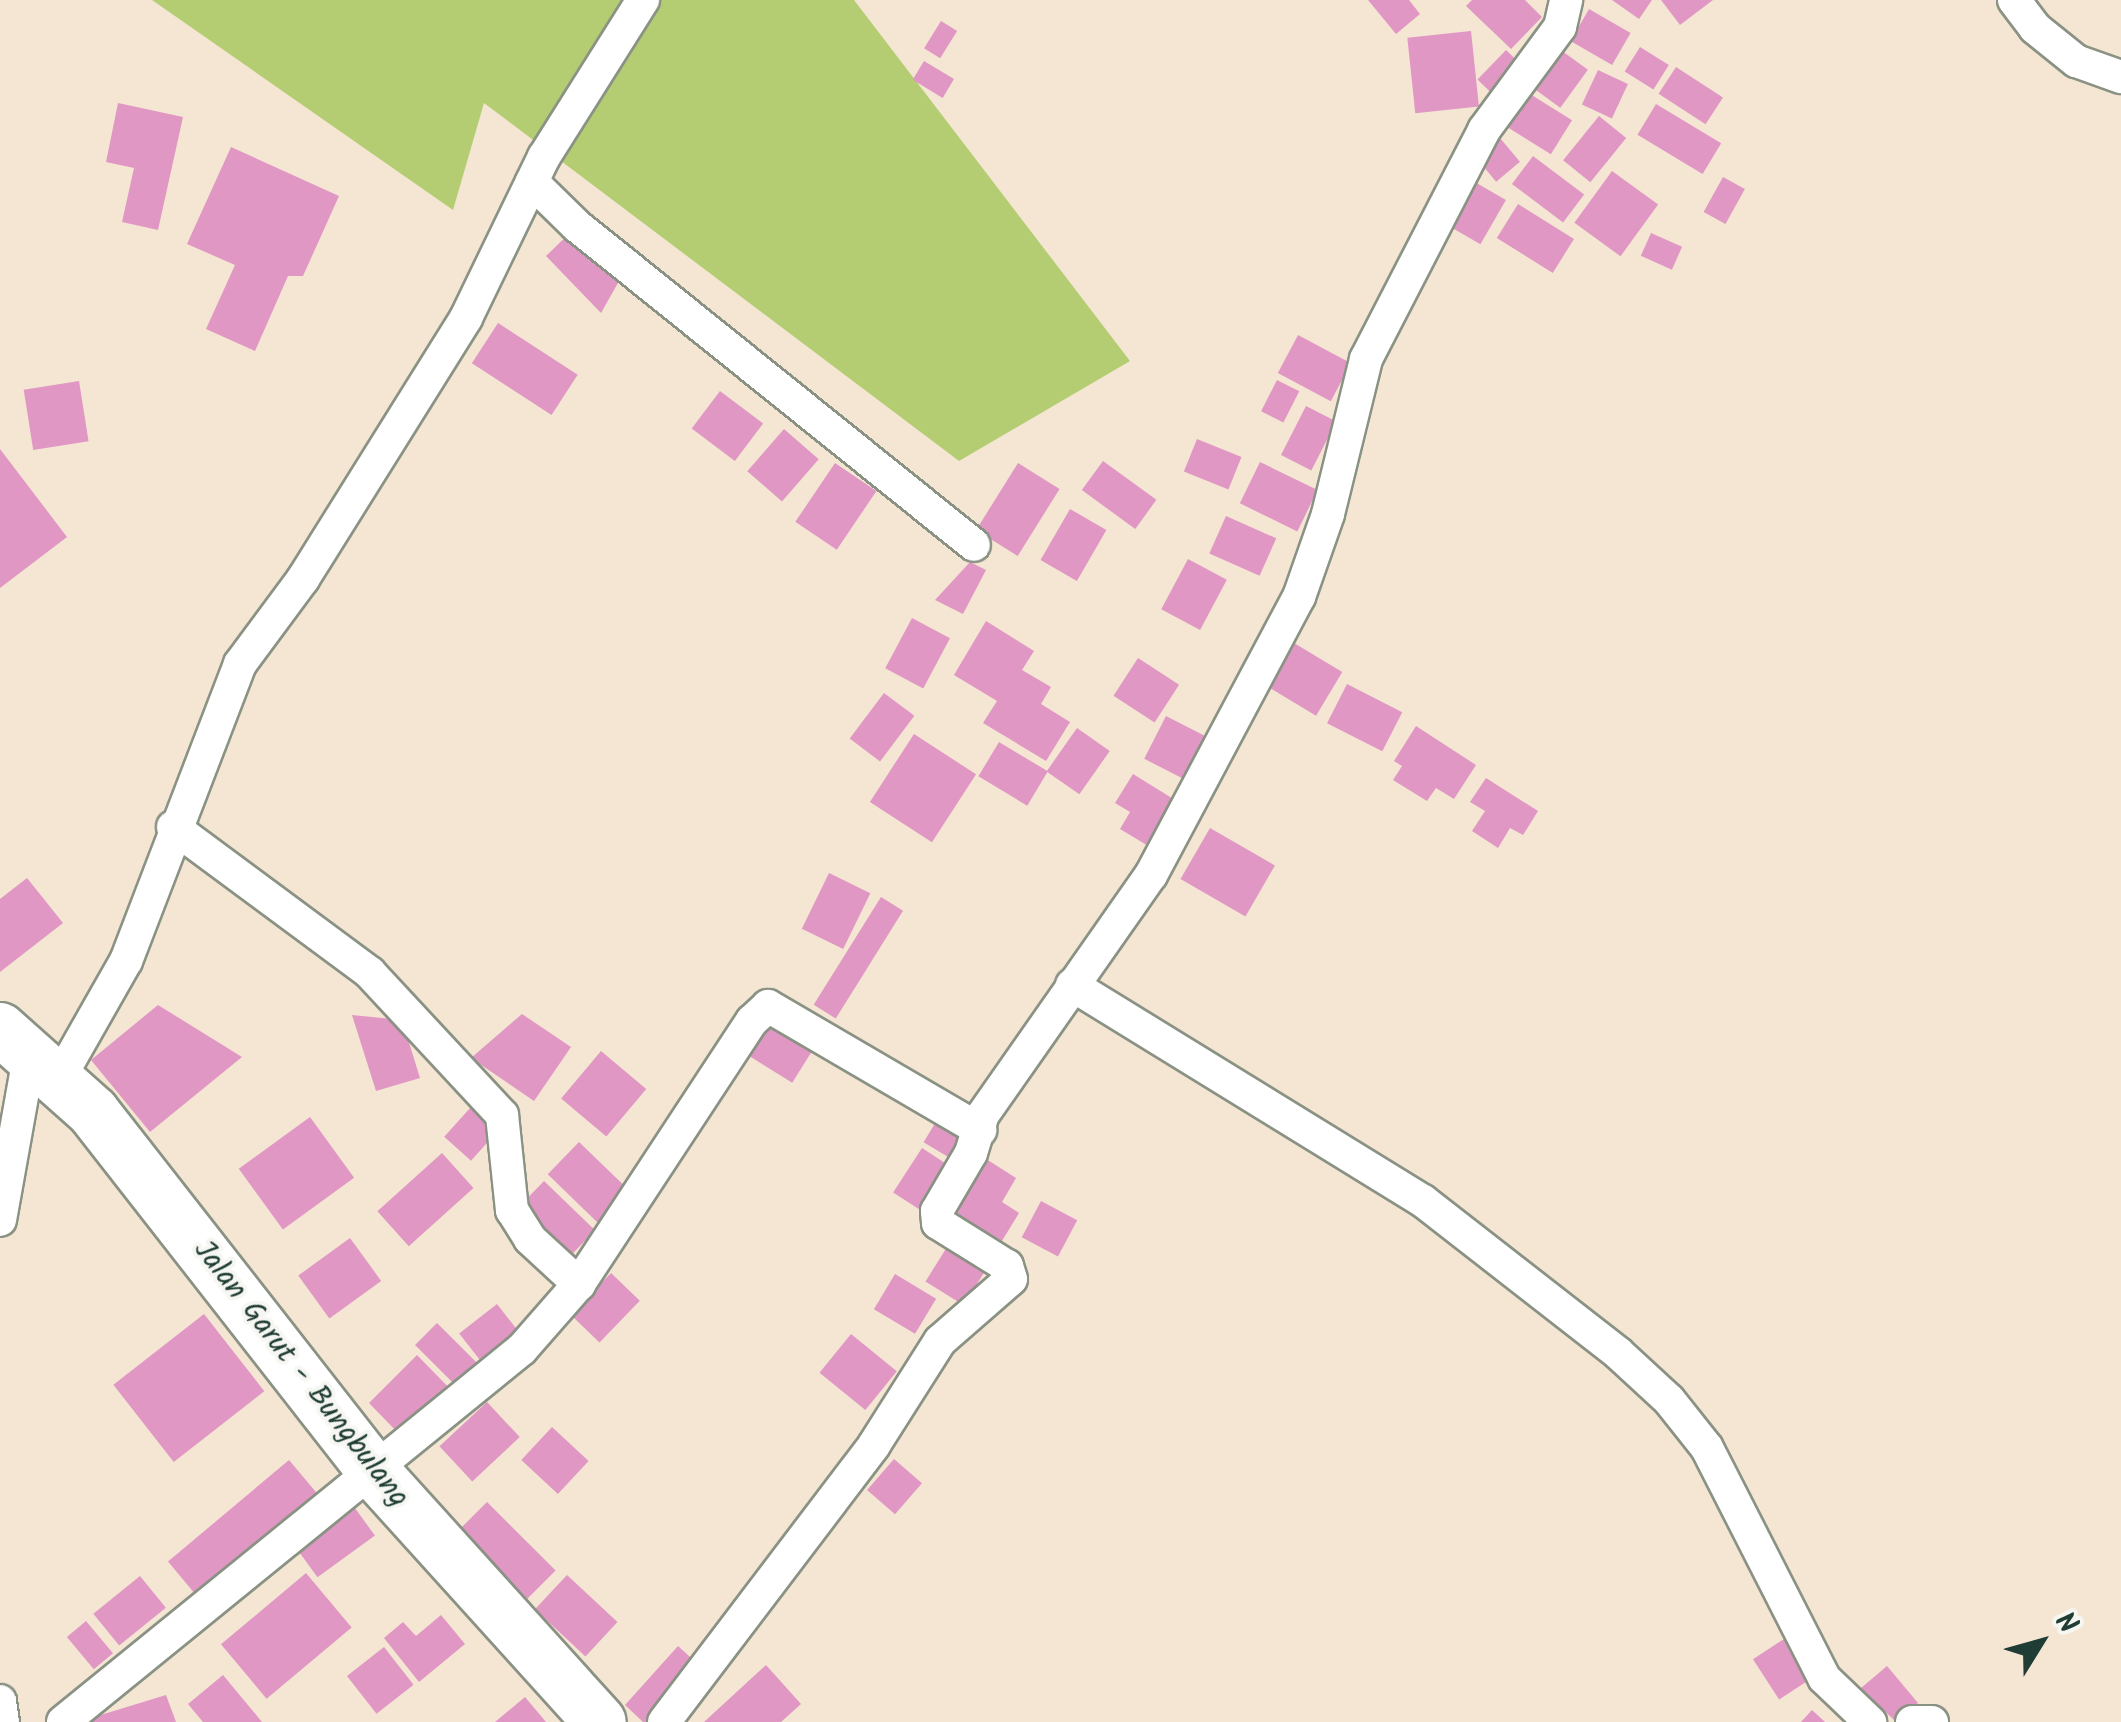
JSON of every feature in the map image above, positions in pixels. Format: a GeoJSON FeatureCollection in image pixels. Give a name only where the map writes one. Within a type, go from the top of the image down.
{"type":"FeatureCollection","features":[{"type":"Feature","properties":{"kind":"main road","name":"Jalan Garut - Bungbulang"},"geometry":{"type":"LineString","coordinates":[[30,1052],[149,1180],[373,1471],[600,1722]]}},
{"type":"Feature","properties":{"kind":"street"},"geometry":{"type":"LineString","coordinates":[[0,1220],[30,1052],[126,961],[173,827],[240,664],[303,579],[466,318],[532,182],[643,0]]}},
{"type":"Feature","properties":{"kind":"street"},"geometry":{"type":"LineString","coordinates":[[664,1722],[874,1445],[940,1341],[1011,1279],[1007,1266],[936,1218],[980,1130],[982,1116],[1151,874],[1300,597],[1328,514],[1366,360],[1484,130],[1560,28],[1566,0]]}},
{"type":"Feature","properties":{"kind":"street"},"geometry":{"type":"LineString","coordinates":[[2014,0],[2035,28],[2076,61],[2121,77]]}},
{"type":"Feature","properties":{"kind":"street"},"geometry":{"type":"LineString","coordinates":[[532,182],[577,226],[974,545]]}},
{"type":"Feature","properties":{"kind":"street"},"geometry":{"type":"LineString","coordinates":[[173,827],[357,962],[502,1116],[512,1210],[530,1239],[579,1284]]}},
{"type":"Feature","properties":{"kind":"street"},"geometry":{"type":"LineString","coordinates":[[1072,985],[1423,1200],[1631,1364],[1707,1448],[1824,1678],[1870,1722]]}},
{"type":"Feature","properties":{"kind":"street"},"geometry":{"type":"LineString","coordinates":[[63,1722],[522,1349],[579,1284],[752,1020],[768,1006],[980,1130]]}},
{"type":"Feature","properties":{"kind":"street"},"geometry":{"type":"LineString","coordinates":[[0,1701],[4,1722]]}},
{"type":"Feature","properties":{"kind":"street"},"geometry":{"type":"LineString","coordinates":[[1912,1722],[1932,1722]]}},
{"type":"Feature","properties":{"kind":"green space"},"geometry":{"type":"Polygon","coordinates":[[[152,0],[854,0],[1130,361],[959,461],[484,103],[453,210],[152,0]]]}},
{"type":"Feature","properties":{"kind":"building"},"geometry":{"type":"Polygon","coordinates":[[[1368,0],[1409,0],[1420,14],[1396,34],[1368,0]]]}},
{"type":"Feature","properties":{"kind":"building"},"geometry":{"type":"Polygon","coordinates":[[[1472,0],[1525,0],[1542,17],[1511,49],[1466,6],[1472,0]]]}},
{"type":"Feature","properties":{"kind":"building"},"geometry":{"type":"Polygon","coordinates":[[[1612,0],[1652,0],[1639,19],[1612,0]]]}},
{"type":"Feature","properties":{"kind":"building"},"geometry":{"type":"Polygon","coordinates":[[[1661,0],[1713,0],[1680,25],[1661,0]]]}},
{"type":"Feature","properties":{"kind":"building"},"geometry":{"type":"Polygon","coordinates":[[[1589,9],[1631,33],[1612,65],[1570,41],[1589,9]]]}},
{"type":"Feature","properties":{"kind":"building"},"geometry":{"type":"Polygon","coordinates":[[[941,21],[957,31],[940,58],[924,48],[941,21]]]}},
{"type":"Feature","properties":{"kind":"building"},"geometry":{"type":"Polygon","coordinates":[[[1471,31],[1479,107],[1415,113],[1407,38],[1471,31]]]}},
{"type":"Feature","properties":{"kind":"building"},"geometry":{"type":"Polygon","coordinates":[[[1640,47],[1669,65],[1653,90],[1625,72],[1640,47]]]}},
{"type":"Feature","properties":{"kind":"building"},"geometry":{"type":"Polygon","coordinates":[[[1558,48],[1588,70],[1560,108],[1530,86],[1558,48]]]}},
{"type":"Feature","properties":{"kind":"building"},"geometry":{"type":"Polygon","coordinates":[[[1506,50],[1527,70],[1498,100],[1478,79],[1506,50]]]}},
{"type":"Feature","properties":{"kind":"building"},"geometry":{"type":"Polygon","coordinates":[[[924,61],[954,79],[943,98],[913,80],[924,61]]]}},
{"type":"Feature","properties":{"kind":"building"},"geometry":{"type":"Polygon","coordinates":[[[1676,67],[1723,97],[1706,124],[1659,94],[1676,67]]]}},
{"type":"Feature","properties":{"kind":"building"},"geometry":{"type":"Polygon","coordinates":[[[1598,70],[1628,84],[1612,118],[1582,104],[1598,70]]]}},
{"type":"Feature","properties":{"kind":"building"},"geometry":{"type":"Polygon","coordinates":[[[1522,89],[1572,120],[1551,154],[1501,123],[1522,89]]]}},
{"type":"Feature","properties":{"kind":"building"},"geometry":{"type":"Polygon","coordinates":[[[118,103],[183,117],[158,230],[122,222],[134,168],[106,162],[118,103]]]}},
{"type":"Feature","properties":{"kind":"building"},"geometry":{"type":"Polygon","coordinates":[[[1656,104],[1721,143],[1703,174],[1637,135],[1656,104]]]}},
{"type":"Feature","properties":{"kind":"building"},"geometry":{"type":"Polygon","coordinates":[[[1599,116],[1626,138],[1590,182],[1563,160],[1599,116]]]}},
{"type":"Feature","properties":{"kind":"building"},"geometry":{"type":"Polygon","coordinates":[[[1500,138],[1520,162],[1496,182],[1476,158],[1500,138]]]}},
{"type":"Feature","properties":{"kind":"building"},"geometry":{"type":"Polygon","coordinates":[[[231,147],[339,196],[303,276],[288,276],[255,351],[206,329],[235,265],[187,244],[231,147]]]}},
{"type":"Feature","properties":{"kind":"building"},"geometry":{"type":"Polygon","coordinates":[[[1533,156],[1584,195],[1563,222],[1512,184],[1533,156]]]}},
{"type":"Feature","properties":{"kind":"building"},"geometry":{"type":"Polygon","coordinates":[[[1612,171],[1658,205],[1620,256],[1574,223],[1612,171]]]}},
{"type":"Feature","properties":{"kind":"building"},"geometry":{"type":"Polygon","coordinates":[[[1723,177],[1745,189],[1725,224],[1704,212],[1723,177]]]}},
{"type":"Feature","properties":{"kind":"building"},"geometry":{"type":"Polygon","coordinates":[[[1473,181],[1506,200],[1480,244],[1448,225],[1473,181]]]}},
{"type":"Feature","properties":{"kind":"building"},"geometry":{"type":"Polygon","coordinates":[[[1518,204],[1574,239],[1553,273],[1497,238],[1518,204]]]}},
{"type":"Feature","properties":{"kind":"building"},"geometry":{"type":"Polygon","coordinates":[[[577,226],[623,274],[601,313],[546,256],[577,226]]]}},
{"type":"Feature","properties":{"kind":"building"},"geometry":{"type":"Polygon","coordinates":[[[1651,233],[1682,247],[1672,270],[1641,256],[1651,233]]]}},
{"type":"Feature","properties":{"kind":"building"},"geometry":{"type":"Polygon","coordinates":[[[498,323],[578,375],[552,415],[472,363],[498,323]]]}},
{"type":"Feature","properties":{"kind":"building"},"geometry":{"type":"Polygon","coordinates":[[[1298,335],[1351,363],[1331,401],[1278,373],[1298,335]]]}},
{"type":"Feature","properties":{"kind":"building"},"geometry":{"type":"Polygon","coordinates":[[[1277,380],[1299,391],[1283,423],[1261,411],[1277,380]]]}},
{"type":"Feature","properties":{"kind":"building"},"geometry":{"type":"Polygon","coordinates":[[[79,381],[89,441],[33,450],[24,390],[79,381]]]}},
{"type":"Feature","properties":{"kind":"building"},"geometry":{"type":"Polygon","coordinates":[[[720,391],[763,423],[735,461],[692,429],[720,391]]]}},
{"type":"Feature","properties":{"kind":"building"},"geometry":{"type":"Polygon","coordinates":[[[1306,406],[1336,421],[1311,470],[1281,455],[1306,406]]]}},
{"type":"Feature","properties":{"kind":"building"},"geometry":{"type":"Polygon","coordinates":[[[784,429],[819,459],[782,501],[747,471],[784,429]]]}},
{"type":"Feature","properties":{"kind":"building"},"geometry":{"type":"Polygon","coordinates":[[[1197,439],[1242,457],[1228,489],[1184,471],[1197,439]]]}},
{"type":"Feature","properties":{"kind":"building"},"geometry":{"type":"Polygon","coordinates":[[[0,449],[67,537],[0,588],[0,449]]]}},
{"type":"Feature","properties":{"kind":"building"},"geometry":{"type":"Polygon","coordinates":[[[1103,461],[1156,500],[1135,529],[1082,490],[1103,461]]]}},
{"type":"Feature","properties":{"kind":"building"},"geometry":{"type":"Polygon","coordinates":[[[1260,462],[1318,490],[1297,531],[1240,503],[1260,462]]]}},
{"type":"Feature","properties":{"kind":"building"},"geometry":{"type":"Polygon","coordinates":[[[835,463],[876,491],[837,550],[795,522],[835,463]]]}},
{"type":"Feature","properties":{"kind":"building"},"geometry":{"type":"Polygon","coordinates":[[[1018,463],[1060,489],[1018,556],[976,530],[1018,463]]]}},
{"type":"Feature","properties":{"kind":"building"},"geometry":{"type":"Polygon","coordinates":[[[1070,509],[1106,530],[1077,581],[1040,560],[1070,509]]]}},
{"type":"Feature","properties":{"kind":"building"},"geometry":{"type":"Polygon","coordinates":[[[1226,516],[1276,538],[1260,576],[1209,553],[1226,516]]]}},
{"type":"Feature","properties":{"kind":"building"},"geometry":{"type":"Polygon","coordinates":[[[1188,559],[1227,580],[1200,630],[1161,609],[1188,559]]]}},
{"type":"Feature","properties":{"kind":"building"},"geometry":{"type":"Polygon","coordinates":[[[970,562],[986,570],[963,614],[935,600],[970,562]]]}},
{"type":"Feature","properties":{"kind":"building"},"geometry":{"type":"Polygon","coordinates":[[[912,618],[950,638],[923,689],[885,668],[912,618]]]}},
{"type":"Feature","properties":{"kind":"building"},"geometry":{"type":"Polygon","coordinates":[[[986,621],[1034,651],[1022,670],[1051,687],[1041,704],[1070,722],[1046,761],[983,723],[997,701],[954,675],[986,621]]]}},
{"type":"Feature","properties":{"kind":"building"},"geometry":{"type":"Polygon","coordinates":[[[1284,637],[1342,672],[1316,716],[1258,681],[1284,637]]]}},
{"type":"Feature","properties":{"kind":"building"},"geometry":{"type":"Polygon","coordinates":[[[1138,658],[1179,685],[1155,722],[1113,696],[1138,658]]]}},
{"type":"Feature","properties":{"kind":"building"},"geometry":{"type":"Polygon","coordinates":[[[1347,684],[1402,712],[1382,751],[1327,723],[1347,684]]]}},
{"type":"Feature","properties":{"kind":"building"},"geometry":{"type":"Polygon","coordinates":[[[884,693],[914,716],[880,761],[850,739],[884,693]]]}},
{"type":"Feature","properties":{"kind":"building"},"geometry":{"type":"Polygon","coordinates":[[[1166,716],[1207,737],[1185,780],[1144,759],[1166,716]]]}},
{"type":"Feature","properties":{"kind":"building"},"geometry":{"type":"Polygon","coordinates":[[[1416,726],[1476,765],[1454,799],[1436,788],[1427,801],[1393,780],[1402,766],[1394,761],[1416,726]]]}},
{"type":"Feature","properties":{"kind":"building"},"geometry":{"type":"Polygon","coordinates":[[[1077,728],[1110,751],[1079,794],[1047,771],[1077,728]]]}},
{"type":"Feature","properties":{"kind":"building"},"geometry":{"type":"Polygon","coordinates":[[[914,734],[976,774],[932,842],[870,802],[914,734]]]}},
{"type":"Feature","properties":{"kind":"building"},"geometry":{"type":"Polygon","coordinates":[[[999,742],[1048,771],[1027,806],[978,776],[999,742]]]}},
{"type":"Feature","properties":{"kind":"building"},"geometry":{"type":"Polygon","coordinates":[[[1133,774],[1175,800],[1150,847],[1120,829],[1130,812],[1115,803],[1133,774]]]}},
{"type":"Feature","properties":{"kind":"building"},"geometry":{"type":"Polygon","coordinates":[[[1486,778],[1538,811],[1523,835],[1510,828],[1498,848],[1472,831],[1485,811],[1470,802],[1486,778]]]}},
{"type":"Feature","properties":{"kind":"building"},"geometry":{"type":"Polygon","coordinates":[[[1210,828],[1275,865],[1245,917],[1180,879],[1210,828]]]}},
{"type":"Feature","properties":{"kind":"building"},"geometry":{"type":"Polygon","coordinates":[[[829,873],[870,893],[843,949],[802,929],[829,873]]]}},
{"type":"Feature","properties":{"kind":"building"},"geometry":{"type":"Polygon","coordinates":[[[27,878],[63,923],[0,972],[0,899],[27,878]]]}},
{"type":"Feature","properties":{"kind":"building"},"geometry":{"type":"Polygon","coordinates":[[[881,897],[903,911],[836,1018],[814,1005],[881,897]]]}},
{"type":"Feature","properties":{"kind":"building"},"geometry":{"type":"Polygon","coordinates":[[[158,1005],[242,1057],[150,1132],[91,1060],[158,1005]]]}},
{"type":"Feature","properties":{"kind":"building"},"geometry":{"type":"Polygon","coordinates":[[[522,1014],[571,1047],[534,1101],[471,1058],[522,1014]]]}},
{"type":"Feature","properties":{"kind":"building"},"geometry":{"type":"Polygon","coordinates":[[[352,1015],[402,1020],[420,1078],[376,1091],[352,1015]]]}},
{"type":"Feature","properties":{"kind":"building"},"geometry":{"type":"Polygon","coordinates":[[[769,1020],[814,1048],[792,1083],[747,1055],[769,1020]]]}},
{"type":"Feature","properties":{"kind":"building"},"geometry":{"type":"Polygon","coordinates":[[[601,1051],[646,1089],[606,1136],[561,1098],[601,1051]]]}},
{"type":"Feature","properties":{"kind":"building"},"geometry":{"type":"Polygon","coordinates":[[[471,1107],[498,1131],[471,1161],[444,1137],[471,1107]]]}},
{"type":"Feature","properties":{"kind":"building"},"geometry":{"type":"Polygon","coordinates":[[[310,1117],[354,1178],[283,1229],[239,1169],[310,1117]]]}},
{"type":"Feature","properties":{"kind":"building"},"geometry":{"type":"Polygon","coordinates":[[[937,1120],[967,1138],[954,1160],[924,1142],[937,1120]]]}},
{"type":"Feature","properties":{"kind":"building"},"geometry":{"type":"Polygon","coordinates":[[[579,1142],[630,1191],[599,1224],[548,1174],[579,1142]]]}},
{"type":"Feature","properties":{"kind":"building"},"geometry":{"type":"Polygon","coordinates":[[[922,1148],[953,1168],[924,1213],[893,1192],[922,1148]]]}},
{"type":"Feature","properties":{"kind":"building"},"geometry":{"type":"Polygon","coordinates":[[[442,1153],[473,1188],[409,1246],[377,1211],[442,1153]]]}},
{"type":"Feature","properties":{"kind":"building"},"geometry":{"type":"Polygon","coordinates":[[[983,1157],[1016,1178],[1002,1202],[1019,1213],[997,1249],[947,1216],[983,1157]]]}},
{"type":"Feature","properties":{"kind":"building"},"geometry":{"type":"Polygon","coordinates":[[[544,1181],[595,1230],[569,1257],[518,1208],[544,1181]]]}},
{"type":"Feature","properties":{"kind":"building"},"geometry":{"type":"Polygon","coordinates":[[[1041,1201],[1077,1220],[1058,1256],[1022,1237],[1041,1201]]]}},
{"type":"Feature","properties":{"kind":"building"},"geometry":{"type":"Polygon","coordinates":[[[350,1238],[381,1281],[329,1318],[298,1276],[350,1238]]]}},
{"type":"Feature","properties":{"kind":"building"},"geometry":{"type":"Polygon","coordinates":[[[952,1239],[990,1263],[964,1305],[926,1281],[952,1239]]]}},
{"type":"Feature","properties":{"kind":"building"},"geometry":{"type":"Polygon","coordinates":[[[611,1273],[640,1301],[599,1343],[571,1315],[611,1273]]]}},
{"type":"Feature","properties":{"kind":"building"},"geometry":{"type":"Polygon","coordinates":[[[895,1274],[936,1299],[915,1334],[874,1309],[895,1274]]]}},
{"type":"Feature","properties":{"kind":"building"},"geometry":{"type":"Polygon","coordinates":[[[497,1304],[517,1330],[479,1360],[459,1334],[497,1304]]]}},
{"type":"Feature","properties":{"kind":"building"},"geometry":{"type":"Polygon","coordinates":[[[204,1314],[264,1391],[174,1462],[113,1385],[204,1314]]]}},
{"type":"Feature","properties":{"kind":"building"},"geometry":{"type":"Polygon","coordinates":[[[437,1323],[485,1371],[463,1393],[415,1345],[437,1323]]]}},
{"type":"Feature","properties":{"kind":"building"},"geometry":{"type":"Polygon","coordinates":[[[851,1334],[897,1371],[865,1410],[820,1373],[851,1334]]]}},
{"type":"Feature","properties":{"kind":"building"},"geometry":{"type":"Polygon","coordinates":[[[417,1355],[458,1397],[400,1435],[369,1403],[417,1355]]]}},
{"type":"Feature","properties":{"kind":"building"},"geometry":{"type":"Polygon","coordinates":[[[487,1402],[520,1437],[472,1481],[439,1446],[487,1402]]]}},
{"type":"Feature","properties":{"kind":"building"},"geometry":{"type":"Polygon","coordinates":[[[552,1427],[589,1461],[558,1494],[521,1460],[552,1427]]]}},
{"type":"Feature","properties":{"kind":"building"},"geometry":{"type":"Polygon","coordinates":[[[894,1459],[922,1483],[895,1514],[867,1490],[894,1459]]]}},
{"type":"Feature","properties":{"kind":"building"},"geometry":{"type":"Polygon","coordinates":[[[289,1460],[322,1500],[201,1601],[168,1562],[289,1460]]]}},
{"type":"Feature","properties":{"kind":"building"},"geometry":{"type":"Polygon","coordinates":[[[487,1502],[556,1571],[527,1600],[458,1531],[487,1502]]]}},
{"type":"Feature","properties":{"kind":"building"},"geometry":{"type":"Polygon","coordinates":[[[352,1504],[375,1536],[317,1577],[295,1546],[352,1504]]]}},
{"type":"Feature","properties":{"kind":"building"},"geometry":{"type":"Polygon","coordinates":[[[306,1573],[352,1627],[267,1699],[221,1644],[306,1573]]]}},
{"type":"Feature","properties":{"kind":"building"},"geometry":{"type":"Polygon","coordinates":[[[567,1575],[617,1622],[585,1656],[535,1609],[567,1575]]]}},
{"type":"Feature","properties":{"kind":"building"},"geometry":{"type":"Polygon","coordinates":[[[140,1576],[166,1608],[119,1646],[93,1614],[140,1576]]]}},
{"type":"Feature","properties":{"kind":"building"},"geometry":{"type":"Polygon","coordinates":[[[441,1615],[465,1644],[419,1682],[384,1638],[403,1622],[416,1636],[441,1615]]]}},
{"type":"Feature","properties":{"kind":"building"},"geometry":{"type":"Polygon","coordinates":[[[86,1621],[113,1653],[94,1669],[67,1637],[86,1621]]]}},
{"type":"Feature","properties":{"kind":"building"},"geometry":{"type":"Polygon","coordinates":[[[1784,1639],[1810,1679],[1779,1699],[1753,1659],[1784,1639]]]}},
{"type":"Feature","properties":{"kind":"building"},"geometry":{"type":"Polygon","coordinates":[[[678,1646],[701,1667],[652,1722],[643,1722],[625,1705],[678,1646]]]}},
{"type":"Feature","properties":{"kind":"building"},"geometry":{"type":"Polygon","coordinates":[[[384,1647],[414,1685],[377,1714],[347,1676],[384,1647]]]}},
{"type":"Feature","properties":{"kind":"building"},"geometry":{"type":"Polygon","coordinates":[[[766,1665],[801,1704],[781,1722],[704,1722],[766,1665]]]}},
{"type":"Feature","properties":{"kind":"building"},"geometry":{"type":"Polygon","coordinates":[[[1887,1666],[1918,1703],[1896,1722],[1861,1688],[1887,1666]]]}},
{"type":"Feature","properties":{"kind":"building"},"geometry":{"type":"Polygon","coordinates":[[[223,1675],[262,1722],[203,1722],[188,1704],[223,1675]]]}},
{"type":"Feature","properties":{"kind":"building"},"geometry":{"type":"Polygon","coordinates":[[[166,1695],[176,1722],[81,1722],[81,1721],[166,1695]]]}},
{"type":"Feature","properties":{"kind":"building"},"geometry":{"type":"Polygon","coordinates":[[[525,1697],[546,1722],[495,1722],[525,1697]]]}},
{"type":"Feature","properties":{"kind":"building"},"geometry":{"type":"Polygon","coordinates":[[[1812,1710],[1825,1722],[1801,1722],[1812,1710]]]}}]}
